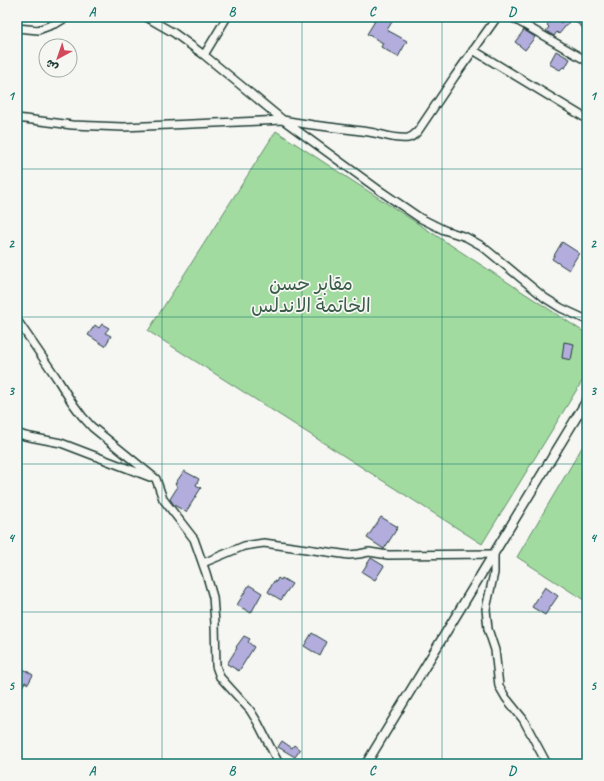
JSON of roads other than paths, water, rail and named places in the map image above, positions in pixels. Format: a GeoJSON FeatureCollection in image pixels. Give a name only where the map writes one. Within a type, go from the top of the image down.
{"type":"FeatureCollection","features":[{"type":"Feature","properties":{"kind":"street"},"geometry":{"type":"LineString","coordinates":[[17,28],[38,30],[57,23],[67,17]]}},
{"type":"Feature","properties":{"kind":"street"},"geometry":{"type":"LineString","coordinates":[[146,17],[174,32],[283,120],[379,190],[420,218],[444,230],[466,237],[482,246],[545,298],[561,308],[587,320]]}},
{"type":"Feature","properties":{"kind":"street"},"geometry":{"type":"LineString","coordinates":[[204,55],[227,17]]}},
{"type":"Feature","properties":{"kind":"street"},"geometry":{"type":"LineString","coordinates":[[17,118],[72,125],[123,128],[283,120],[407,139],[418,132],[496,17]]}},
{"type":"Feature","properties":{"kind":"street"},"geometry":{"type":"LineString","coordinates":[[511,17],[587,61]]}},
{"type":"Feature","properties":{"kind":"street"},"geometry":{"type":"LineString","coordinates":[[473,50],[587,119]]}},
{"type":"Feature","properties":{"kind":"street"},"geometry":{"type":"LineString","coordinates":[[17,320],[82,416],[92,427],[156,479],[163,499],[194,539],[213,597],[216,666],[220,677],[250,710],[278,764]]}},
{"type":"Feature","properties":{"kind":"street"},"geometry":{"type":"LineString","coordinates":[[366,764],[587,400]]}},
{"type":"Feature","properties":{"kind":"street"},"geometry":{"type":"LineString","coordinates":[[17,433],[61,443],[156,479]]}},
{"type":"Feature","properties":{"kind":"street"},"geometry":{"type":"LineString","coordinates":[[203,563],[244,546],[264,543],[349,555],[369,552],[388,555],[494,554]]}},
{"type":"Feature","properties":{"kind":"street"},"geometry":{"type":"LineString","coordinates":[[494,554],[494,573],[486,609],[488,629],[494,650],[500,686],[506,698],[523,719],[547,764]]}},
{"type":"Feature","properties":{"kind":"park label","name":"مقابر حسن الخاتمة الاندلس"},"geometry":{"type":"Point","coordinates":[311,295]}}]}
